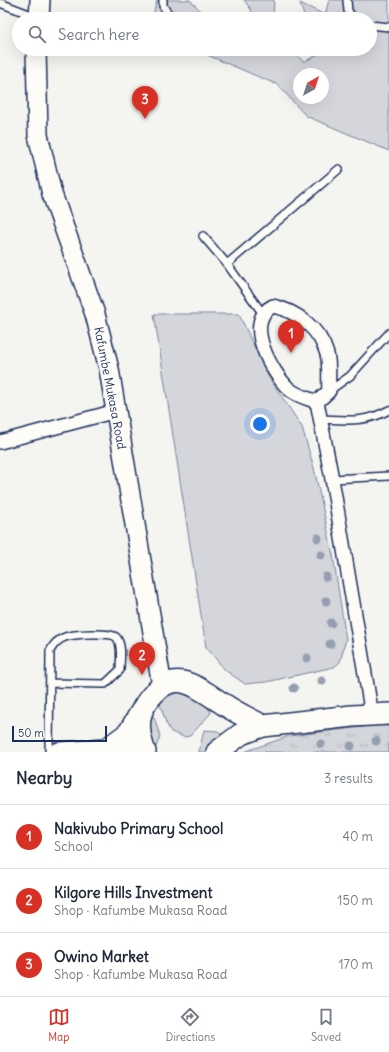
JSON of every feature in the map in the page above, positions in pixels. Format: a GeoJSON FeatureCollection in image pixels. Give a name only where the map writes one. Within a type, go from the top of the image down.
{"type":"FeatureCollection","features":[{"type":"Feature","properties":{"kind":"main road"},"geometry":{"type":"LineString","coordinates":[[145,752],[139,725],[145,704],[154,691],[174,681],[186,682],[198,687],[224,705],[263,726]]}},
{"type":"Feature","properties":{"kind":"main road"},"geometry":{"type":"LineString","coordinates":[[217,752],[241,734],[263,726],[381,715]]}},
{"type":"Feature","properties":{"kind":"street","name":"Kafumbe Mukasa Road"},"geometry":{"type":"LineString","coordinates":[[36,56],[38,135],[52,194],[95,314],[109,369],[162,686]]}},
{"type":"Feature","properties":{"kind":"street"},"geometry":{"type":"LineString","coordinates":[[273,306],[284,308],[314,329],[321,340],[327,354],[329,391],[317,402],[296,394],[278,375],[264,351],[259,330],[263,314],[273,306]]}},
{"type":"Feature","properties":{"kind":"street"},"geometry":{"type":"LineString","coordinates":[[317,402],[381,715]]}},
{"type":"Feature","properties":{"kind":"street"},"geometry":{"type":"LineString","coordinates":[[0,442],[116,411]]}},
{"type":"Feature","properties":{"kind":"street"},"geometry":{"type":"LineString","coordinates":[[105,749],[128,732],[145,704]]}},
{"type":"Feature","properties":{"kind":"street"},"geometry":{"type":"LineString","coordinates":[[59,752],[105,749],[141,752]]}},
{"type":"Feature","properties":{"kind":"lane"},"geometry":{"type":"LineString","coordinates":[[163,0],[163,6],[167,12]]}},
{"type":"Feature","properties":{"kind":"lane"},"geometry":{"type":"LineString","coordinates":[[347,0],[349,12]]}},
{"type":"Feature","properties":{"kind":"lane"},"geometry":{"type":"LineString","coordinates":[[0,3],[39,12]]}},
{"type":"Feature","properties":{"kind":"lane"},"geometry":{"type":"LineString","coordinates":[[377,26],[389,28]]}},
{"type":"Feature","properties":{"kind":"lane"},"geometry":{"type":"LineString","coordinates":[[226,264],[339,169]]}},
{"type":"Feature","properties":{"kind":"lane"},"geometry":{"type":"LineString","coordinates":[[203,236],[263,314]]}},
{"type":"Feature","properties":{"kind":"lane"},"geometry":{"type":"LineString","coordinates":[[329,391],[350,376],[389,334]]}},
{"type":"Feature","properties":{"kind":"lane"},"geometry":{"type":"LineString","coordinates":[[321,419],[356,420],[374,418],[389,410]]}},
{"type":"Feature","properties":{"kind":"lane"},"geometry":{"type":"LineString","coordinates":[[332,479],[389,476]]}},
{"type":"Feature","properties":{"kind":"lane"},"geometry":{"type":"LineString","coordinates":[[48,752],[50,651],[54,643],[66,636],[109,633],[116,637],[119,643],[120,670],[105,684],[50,684]]}},
{"type":"Feature","properties":{"kind":"green space"},"geometry":{"type":"Polygon","coordinates":[[[157,0],[190,0],[201,12],[154,12],[157,0]]]}},
{"type":"Feature","properties":{"kind":"green space"},"geometry":{"type":"Polygon","coordinates":[[[244,0],[274,0],[273,12],[251,12],[244,0]]]}},
{"type":"Feature","properties":{"kind":"green space"},"geometry":{"type":"Polygon","coordinates":[[[329,0],[389,0],[389,151],[306,116],[295,104],[329,104],[329,68],[293,68],[293,102],[278,85],[210,56],[298,56],[304,62],[315,56],[377,56],[377,12],[326,12],[329,0]]]}},
{"type":"Feature","properties":{"kind":"green space"},"geometry":{"type":"Polygon","coordinates":[[[300,3],[319,12],[303,12],[300,3]]]}},
{"type":"Feature","properties":{"kind":"green space"},"geometry":{"type":"Polygon","coordinates":[[[154,314],[239,314],[268,376],[302,427],[314,468],[333,555],[346,639],[340,662],[334,667],[266,682],[245,684],[225,670],[206,647],[154,314]]]}},
{"type":"Feature","properties":{"kind":"green space"},"geometry":{"type":"Polygon","coordinates":[[[177,692],[188,694],[197,698],[205,704],[211,713],[190,736],[184,737],[171,732],[166,723],[159,701],[167,695],[177,692]]]}},
{"type":"Feature","properties":{"kind":"green space"},"geometry":{"type":"Polygon","coordinates":[[[151,716],[154,717],[160,736],[155,750],[147,719],[151,716]]]}},
{"type":"Feature","properties":{"kind":"green space"},"geometry":{"type":"Polygon","coordinates":[[[379,725],[389,726],[389,752],[244,752],[289,736],[379,725]]]}},
{"type":"Feature","properties":{"kind":"green space"},"geometry":{"type":"Polygon","coordinates":[[[204,730],[218,731],[223,735],[204,752],[199,752],[204,730]]]}},
{"type":"Feature","properties":{"kind":"place","name":"Owino Market"},"geometry":{"type":"Point","coordinates":[145,119]}},
{"type":"Feature","properties":{"kind":"place","name":"Nakivubo Primary School"},"geometry":{"type":"Point","coordinates":[291,353]}},
{"type":"Feature","properties":{"kind":"place","name":"Kilgore Hills Investment"},"geometry":{"type":"Point","coordinates":[142,675]}}]}
